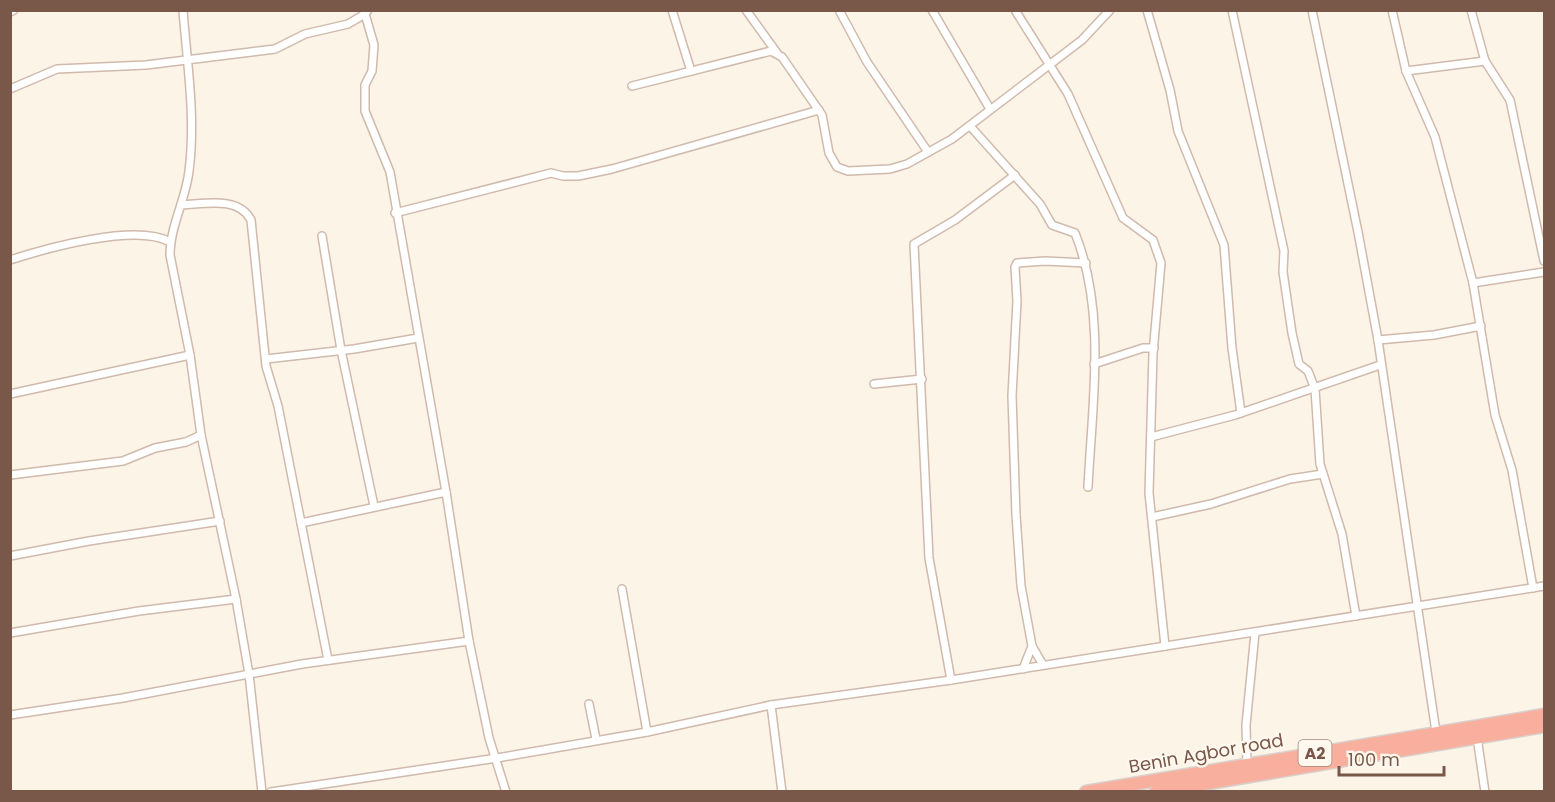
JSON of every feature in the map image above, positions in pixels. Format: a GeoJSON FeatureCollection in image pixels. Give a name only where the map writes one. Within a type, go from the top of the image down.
{"type":"FeatureCollection","features":[{"type":"Feature","properties":{"kind":"highway","name":"Benin Agbor road"},"geometry":{"type":"LineString","coordinates":[[1086,792],[1207,782],[1247,765],[1545,715]]}},
{"type":"Feature","properties":{"kind":"highway","name":"Benin Agbor road"},"geometry":{"type":"LineString","coordinates":[[1156,792],[1545,726]]}},
{"type":"Feature","properties":{"kind":"street"},"geometry":{"type":"LineString","coordinates":[[183,10],[191,98],[190,168],[182,205],[170,242],[171,265],[190,355],[201,435],[236,599],[249,674],[262,792]]}},
{"type":"Feature","properties":{"kind":"street"},"geometry":{"type":"LineString","coordinates":[[672,10],[691,70]]}},
{"type":"Feature","properties":{"kind":"street"},"geometry":{"type":"LineString","coordinates":[[746,10],[819,110],[829,153],[834,164],[841,170],[890,169],[907,164],[928,152],[970,126],[1082,40],[1110,10]]}},
{"type":"Feature","properties":{"kind":"street"},"geometry":{"type":"LineString","coordinates":[[839,10],[867,62],[928,152]]}},
{"type":"Feature","properties":{"kind":"street"},"geometry":{"type":"LineString","coordinates":[[932,10],[990,109]]}},
{"type":"Feature","properties":{"kind":"street"},"geometry":{"type":"LineString","coordinates":[[1015,10],[1068,94],[1123,218],[1153,240],[1158,250],[1161,263],[1154,348],[1149,493],[1165,646]]}},
{"type":"Feature","properties":{"kind":"street"},"geometry":{"type":"LineString","coordinates":[[1147,10],[1170,90],[1178,131],[1224,245],[1232,348],[1240,413]]}},
{"type":"Feature","properties":{"kind":"street"},"geometry":{"type":"LineString","coordinates":[[1232,10],[1284,251],[1283,272],[1292,333],[1299,364],[1308,371],[1315,389],[1320,464],[1342,534],[1356,616]]}},
{"type":"Feature","properties":{"kind":"street"},"geometry":{"type":"LineString","coordinates":[[1312,10],[1359,232],[1378,340],[1380,365],[1420,606],[1437,732]]}},
{"type":"Feature","properties":{"kind":"street"},"geometry":{"type":"LineString","coordinates":[[1392,10],[1406,71],[1435,137],[1473,283],[1495,415],[1512,470],[1533,588]]}},
{"type":"Feature","properties":{"kind":"street"},"geometry":{"type":"LineString","coordinates":[[1471,10],[1485,61],[1510,100],[1545,261]]}},
{"type":"Feature","properties":{"kind":"street"},"geometry":{"type":"LineString","coordinates":[[10,89],[57,69],[113,68],[275,49],[305,34],[348,24],[365,12],[374,45],[374,57],[365,86],[365,111],[390,171],[417,338],[446,492],[469,641],[489,738],[506,792]]}},
{"type":"Feature","properties":{"kind":"street"},"geometry":{"type":"LineString","coordinates":[[632,86],[766,51],[777,53]]}},
{"type":"Feature","properties":{"kind":"street"},"geometry":{"type":"LineString","coordinates":[[1406,71],[1485,61]]}},
{"type":"Feature","properties":{"kind":"street"},"geometry":{"type":"LineString","coordinates":[[396,213],[551,173],[578,176],[612,169],[819,110]]}},
{"type":"Feature","properties":{"kind":"street"},"geometry":{"type":"LineString","coordinates":[[970,126],[1040,204],[1052,225],[1075,233],[1086,263],[1092,297],[1095,385],[1088,487]]}},
{"type":"Feature","properties":{"kind":"street"},"geometry":{"type":"LineString","coordinates":[[951,680],[929,558],[914,244],[955,220],[1015,176]]}},
{"type":"Feature","properties":{"kind":"street"},"geometry":{"type":"LineString","coordinates":[[182,205],[231,204],[247,213],[250,220],[266,359],[278,406],[328,660]]}},
{"type":"Feature","properties":{"kind":"street"},"geometry":{"type":"LineString","coordinates":[[10,260],[58,247],[109,237],[148,233],[170,242]]}},
{"type":"Feature","properties":{"kind":"street"},"geometry":{"type":"LineString","coordinates":[[322,236],[341,350],[374,506]]}},
{"type":"Feature","properties":{"kind":"street"},"geometry":{"type":"LineString","coordinates":[[1043,666],[1032,646],[1021,586],[1016,515],[1012,396],[1017,301],[1015,267],[1017,263],[1045,261],[1086,263]]}},
{"type":"Feature","properties":{"kind":"street"},"geometry":{"type":"LineString","coordinates":[[1473,283],[1545,272]]}},
{"type":"Feature","properties":{"kind":"street"},"geometry":{"type":"LineString","coordinates":[[1378,340],[1434,335],[1481,326]]}},
{"type":"Feature","properties":{"kind":"street"},"geometry":{"type":"LineString","coordinates":[[266,359],[417,338]]}},
{"type":"Feature","properties":{"kind":"street"},"geometry":{"type":"LineString","coordinates":[[1094,364],[1143,348],[1154,348]]}},
{"type":"Feature","properties":{"kind":"street"},"geometry":{"type":"LineString","coordinates":[[10,394],[190,355]]}},
{"type":"Feature","properties":{"kind":"street"},"geometry":{"type":"LineString","coordinates":[[1151,437],[1240,413],[1380,365]]}},
{"type":"Feature","properties":{"kind":"street"},"geometry":{"type":"LineString","coordinates":[[874,384],[922,379]]}},
{"type":"Feature","properties":{"kind":"street"},"geometry":{"type":"LineString","coordinates":[[10,476],[123,461],[154,448],[186,442],[201,435]]}},
{"type":"Feature","properties":{"kind":"street"},"geometry":{"type":"LineString","coordinates":[[1152,517],[1211,504],[1290,479],[1323,474]]}},
{"type":"Feature","properties":{"kind":"street"},"geometry":{"type":"LineString","coordinates":[[301,523],[446,492]]}},
{"type":"Feature","properties":{"kind":"street"},"geometry":{"type":"LineString","coordinates":[[10,556],[89,541],[220,521]]}},
{"type":"Feature","properties":{"kind":"street"},"geometry":{"type":"LineString","coordinates":[[271,792],[497,758],[596,739],[647,732],[771,705],[1043,666],[1545,586]]}},
{"type":"Feature","properties":{"kind":"street"},"geometry":{"type":"LineString","coordinates":[[622,589],[647,732]]}},
{"type":"Feature","properties":{"kind":"street"},"geometry":{"type":"LineString","coordinates":[[10,633],[139,611],[236,599]]}},
{"type":"Feature","properties":{"kind":"street"},"geometry":{"type":"LineString","coordinates":[[1247,765],[1246,725],[1255,633]]}},
{"type":"Feature","properties":{"kind":"street"},"geometry":{"type":"LineString","coordinates":[[10,715],[123,698],[328,660],[469,641]]}},
{"type":"Feature","properties":{"kind":"street"},"geometry":{"type":"LineString","coordinates":[[1023,669],[1032,646]]}},
{"type":"Feature","properties":{"kind":"street"},"geometry":{"type":"LineString","coordinates":[[589,704],[596,739]]}},
{"type":"Feature","properties":{"kind":"street"},"geometry":{"type":"LineString","coordinates":[[771,705],[782,792]]}},
{"type":"Feature","properties":{"kind":"street"},"geometry":{"type":"LineString","coordinates":[[1477,736],[1485,792]]}}]}
